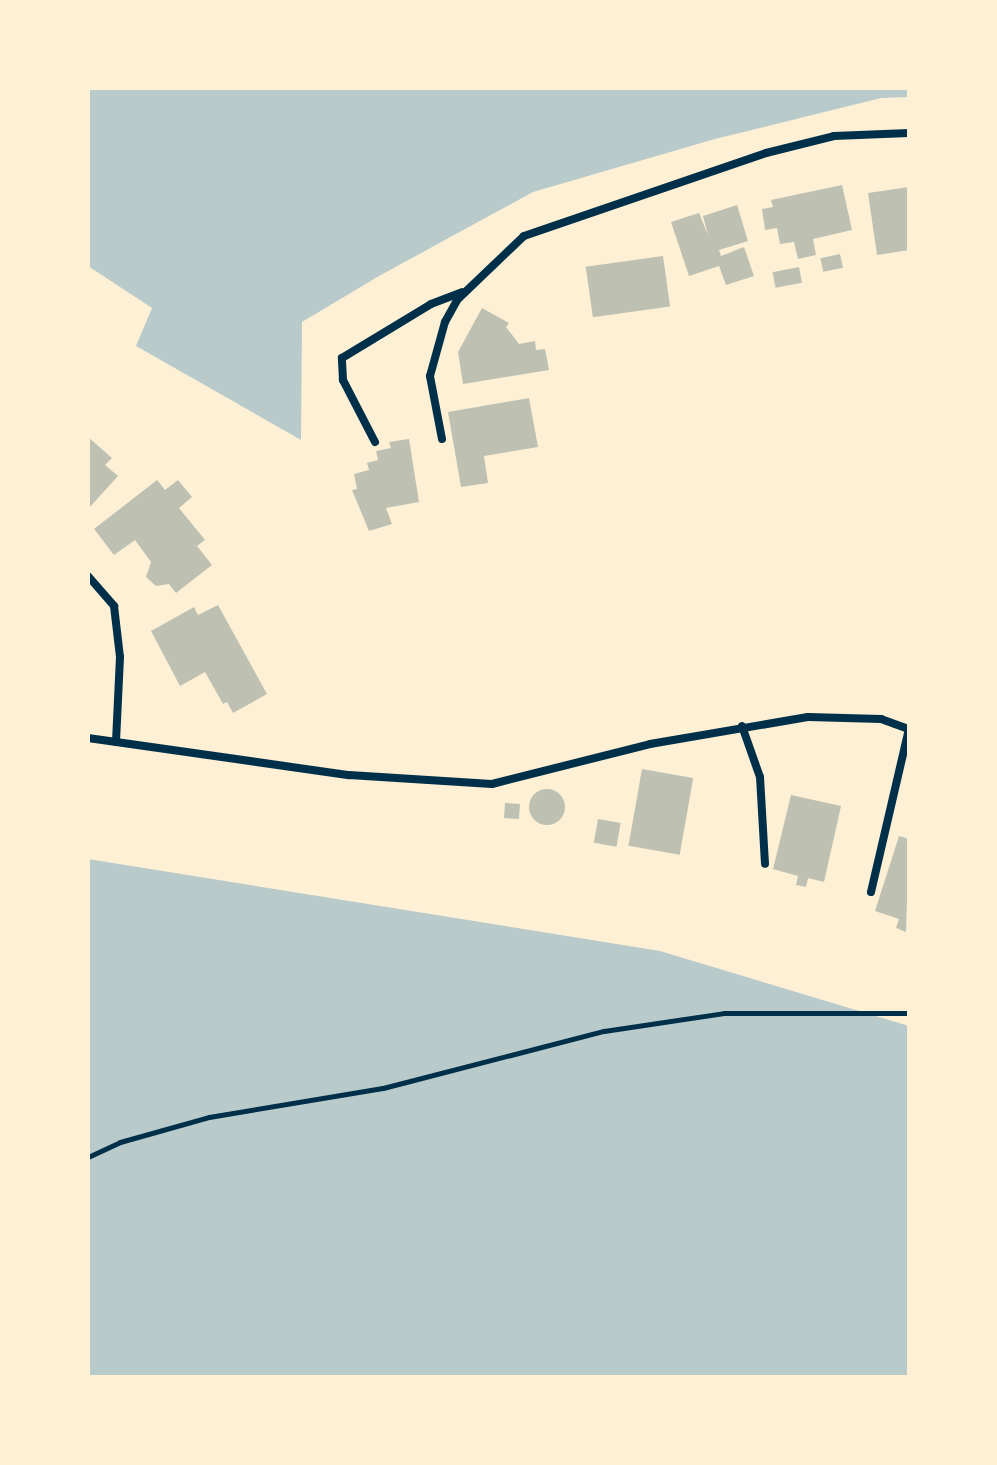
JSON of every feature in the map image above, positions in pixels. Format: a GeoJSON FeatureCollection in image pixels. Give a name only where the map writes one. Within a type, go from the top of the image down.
{"type":"FeatureCollection","features":[{"type":"Feature","properties":{"kind":"street"},"geometry":{"type":"LineString","coordinates":[[442,439],[432,399],[434,351],[458,299],[524,236],[766,153],[834,136],[909,133]]}},
{"type":"Feature","properties":{"kind":"street"},"geometry":{"type":"LineString","coordinates":[[375,442],[343,380],[342,358],[431,304],[469,290]]}},
{"type":"Feature","properties":{"kind":"street"},"geometry":{"type":"LineString","coordinates":[[88,576],[114,606],[120,657],[116,742]]}},
{"type":"Feature","properties":{"kind":"street"},"geometry":{"type":"LineString","coordinates":[[88,738],[349,775],[492,784],[650,744],[742,726],[808,717],[881,719],[909,729],[871,892]]}},
{"type":"Feature","properties":{"kind":"street"},"geometry":{"type":"LineString","coordinates":[[742,726],[760,777],[765,864]]}},
{"type":"Feature","properties":{"kind":"path"},"geometry":{"type":"LineString","coordinates":[[88,1157],[120,1142],[209,1117],[383,1088],[604,1031],[724,1013],[909,1013]]}},
{"type":"Feature","properties":{"kind":"shaded area"},"geometry":{"type":"Polygon","coordinates":[[[88,88],[909,88],[909,97],[881,98],[715,139],[533,192],[379,276],[302,322],[301,440],[136,346],[152,308],[88,266],[88,88]]]}},
{"type":"Feature","properties":{"kind":"shaded area"},"geometry":{"type":"Polygon","coordinates":[[[88,859],[660,951],[909,1026],[909,1377],[88,1377],[88,859]]]}},
{"type":"Feature","properties":{"kind":"building"},"geometry":{"type":"Polygon","coordinates":[[[842,185],[852,230],[813,239],[816,255],[798,259],[794,242],[780,244],[777,228],[765,230],[762,209],[773,207],[771,200],[842,185]]]}},
{"type":"Feature","properties":{"kind":"building"},"geometry":{"type":"Polygon","coordinates":[[[909,187],[909,250],[877,255],[868,193],[909,187]]]}},
{"type":"Feature","properties":{"kind":"building"},"geometry":{"type":"Polygon","coordinates":[[[737,205],[748,241],[719,250],[721,256],[744,247],[754,276],[726,285],[719,266],[689,276],[671,222],[699,213],[708,235],[703,216],[737,205]]]}},
{"type":"Feature","properties":{"kind":"building"},"geometry":{"type":"Polygon","coordinates":[[[840,254],[843,268],[823,272],[820,258],[840,254]]]}},
{"type":"Feature","properties":{"kind":"building"},"geometry":{"type":"Polygon","coordinates":[[[663,256],[670,307],[593,317],[586,267],[663,256]]]}},
{"type":"Feature","properties":{"kind":"building"},"geometry":{"type":"Polygon","coordinates":[[[799,267],[802,283],[776,288],[772,272],[799,267]]]}},
{"type":"Feature","properties":{"kind":"building"},"geometry":{"type":"Polygon","coordinates":[[[482,308],[509,323],[506,327],[519,344],[535,341],[536,350],[545,349],[549,370],[463,384],[458,352],[482,308]]]}},
{"type":"Feature","properties":{"kind":"building"},"geometry":{"type":"Polygon","coordinates":[[[529,398],[538,447],[484,456],[488,483],[461,487],[448,412],[529,398]]]}},
{"type":"Feature","properties":{"kind":"building"},"geometry":{"type":"Polygon","coordinates":[[[88,437],[112,458],[105,465],[118,476],[88,509],[88,437]]]}},
{"type":"Feature","properties":{"kind":"building"},"geometry":{"type":"Polygon","coordinates":[[[409,439],[419,502],[386,508],[392,524],[369,531],[352,490],[357,489],[354,474],[369,470],[367,463],[378,460],[376,451],[391,448],[389,442],[409,439]]]}},
{"type":"Feature","properties":{"kind":"building"},"geometry":{"type":"Polygon","coordinates":[[[157,480],[165,490],[178,480],[192,497],[179,508],[205,540],[197,546],[212,565],[176,593],[169,584],[156,586],[146,577],[151,562],[135,540],[114,555],[94,529],[157,480]]]}},
{"type":"Feature","properties":{"kind":"building"},"geometry":{"type":"Polygon","coordinates":[[[218,605],[267,694],[233,713],[227,702],[223,704],[205,672],[180,686],[151,631],[194,607],[198,615],[218,605]]]}},
{"type":"Feature","properties":{"kind":"building"},"geometry":{"type":"Polygon","coordinates":[[[642,769],[693,778],[680,855],[628,846],[642,769]]]}},
{"type":"Feature","properties":{"kind":"building"},"geometry":{"type":"Polygon","coordinates":[[[547,789],[560,794],[565,807],[560,820],[547,825],[534,820],[529,807],[534,794],[547,789]]]}},
{"type":"Feature","properties":{"kind":"building"},"geometry":{"type":"Polygon","coordinates":[[[791,795],[841,806],[824,882],[808,878],[806,887],[796,885],[798,876],[773,869],[791,795]]]}},
{"type":"Feature","properties":{"kind":"building"},"geometry":{"type":"Polygon","coordinates":[[[505,803],[520,804],[519,819],[504,818],[505,803]]]}},
{"type":"Feature","properties":{"kind":"building"},"geometry":{"type":"Polygon","coordinates":[[[598,819],[621,823],[616,847],[594,843],[598,819]]]}},
{"type":"Feature","properties":{"kind":"building"},"geometry":{"type":"Polygon","coordinates":[[[899,836],[909,839],[906,932],[896,928],[899,919],[875,911],[899,836]]]}}]}
